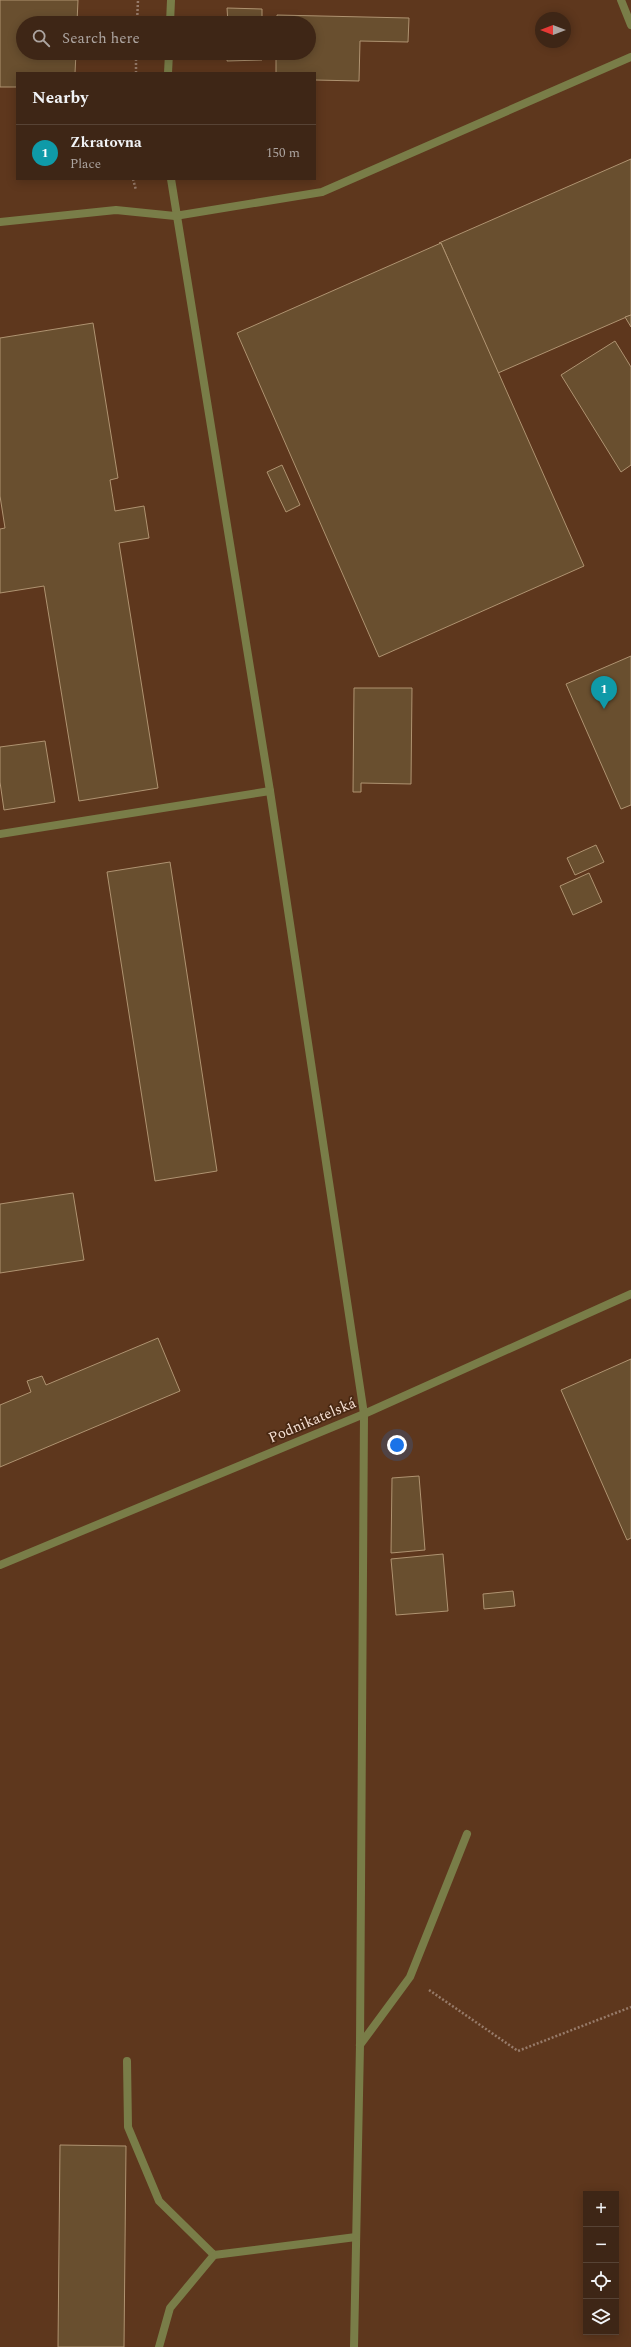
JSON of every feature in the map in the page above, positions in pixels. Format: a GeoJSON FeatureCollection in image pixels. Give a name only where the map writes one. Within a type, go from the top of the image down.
{"type":"FeatureCollection","features":[{"type":"Feature","properties":{"kind":"lane"},"geometry":{"type":"LineString","coordinates":[[170,16],[171,0]]}},
{"type":"Feature","properties":{"kind":"lane"},"geometry":{"type":"LineString","coordinates":[[621,0],[631,25]]}},
{"type":"Feature","properties":{"kind":"lane"},"geometry":{"type":"LineString","coordinates":[[0,222],[116,210],[176,216],[322,192],[631,57]]}},
{"type":"Feature","properties":{"kind":"lane"},"geometry":{"type":"LineString","coordinates":[[168,72],[169,60]]}},
{"type":"Feature","properties":{"kind":"lane"},"geometry":{"type":"LineString","coordinates":[[171,180],[270,791],[364,1414],[360,2045],[354,2347]]}},
{"type":"Feature","properties":{"kind":"lane"},"geometry":{"type":"LineString","coordinates":[[0,834],[270,791]]}},
{"type":"Feature","properties":{"kind":"lane","name":"Podnikatelská"},"geometry":{"type":"LineString","coordinates":[[0,1565],[364,1414],[631,1294]]}},
{"type":"Feature","properties":{"kind":"lane"},"geometry":{"type":"LineString","coordinates":[[360,2045],[410,1977],[467,1834]]}},
{"type":"Feature","properties":{"kind":"lane"},"geometry":{"type":"LineString","coordinates":[[127,2061],[128,2127],[159,2201],[214,2254]]}},
{"type":"Feature","properties":{"kind":"lane"},"geometry":{"type":"LineString","coordinates":[[159,2347],[170,2308],[214,2254],[356,2237]]}},
{"type":"Feature","properties":{"kind":"path"},"geometry":{"type":"LineString","coordinates":[[137,16],[138,0]]}},
{"type":"Feature","properties":{"kind":"path"},"geometry":{"type":"LineString","coordinates":[[136,60],[136,72]]}},
{"type":"Feature","properties":{"kind":"path"},"geometry":{"type":"LineString","coordinates":[[410,1977],[518,2051],[631,2007]]}},
{"type":"Feature","properties":{"kind":"shaded area"},"geometry":{"type":"Polygon","coordinates":[[[0,0],[631,0],[631,2347],[0,2347],[0,0]]]}},
{"type":"Feature","properties":{"kind":"building"},"geometry":{"type":"Polygon","coordinates":[[[0,0],[78,0],[77,16],[16,16],[16,60],[76,60],[75,72],[16,72],[16,87],[0,87],[0,0]]]}},
{"type":"Feature","properties":{"kind":"building"},"geometry":{"type":"Polygon","coordinates":[[[227,8],[262,9],[262,16],[228,16],[227,8]]]}},
{"type":"Feature","properties":{"kind":"building"},"geometry":{"type":"Polygon","coordinates":[[[277,15],[409,18],[408,42],[360,41],[359,81],[316,80],[316,72],[276,72],[276,60],[316,60],[316,16],[277,15]]]}},
{"type":"Feature","properties":{"kind":"building"},"geometry":{"type":"Polygon","coordinates":[[[227,60],[262,60],[227,61],[227,60]]]}},
{"type":"Feature","properties":{"kind":"building"},"geometry":{"type":"Polygon","coordinates":[[[631,159],[631,315],[498,373],[441,243],[439,243],[631,159]]]}},
{"type":"Feature","properties":{"kind":"building"},"geometry":{"type":"Polygon","coordinates":[[[441,243],[584,566],[379,657],[237,333],[441,243]]]}},
{"type":"Feature","properties":{"kind":"building"},"geometry":{"type":"Polygon","coordinates":[[[631,315],[631,327],[625,317],[631,315]]]}},
{"type":"Feature","properties":{"kind":"building"},"geometry":{"type":"Polygon","coordinates":[[[93,323],[118,478],[110,480],[115,511],[144,506],[149,538],[119,543],[158,788],[79,801],[44,586],[0,593],[0,529],[5,528],[0,496],[0,338],[93,323]]]}},
{"type":"Feature","properties":{"kind":"building"},"geometry":{"type":"Polygon","coordinates":[[[615,341],[631,367],[631,465],[621,472],[561,375],[615,341]]]}},
{"type":"Feature","properties":{"kind":"building"},"geometry":{"type":"Polygon","coordinates":[[[282,465],[300,505],[286,512],[267,472],[282,465]]]}},
{"type":"Feature","properties":{"kind":"building"},"geometry":{"type":"Polygon","coordinates":[[[631,656],[631,805],[621,809],[566,684],[631,656]]]}},
{"type":"Feature","properties":{"kind":"building"},"geometry":{"type":"Polygon","coordinates":[[[354,688],[412,688],[411,784],[361,783],[361,792],[353,792],[354,688]]]}},
{"type":"Feature","properties":{"kind":"building"},"geometry":{"type":"Polygon","coordinates":[[[45,741],[55,802],[4,810],[0,782],[0,747],[45,741]]]}},
{"type":"Feature","properties":{"kind":"building"},"geometry":{"type":"Polygon","coordinates":[[[596,845],[604,862],[575,875],[567,858],[596,845]]]}},
{"type":"Feature","properties":{"kind":"building"},"geometry":{"type":"Polygon","coordinates":[[[170,862],[217,1171],[155,1181],[107,872],[170,862]]]}},
{"type":"Feature","properties":{"kind":"building"},"geometry":{"type":"Polygon","coordinates":[[[589,873],[602,902],[573,915],[560,886],[589,873]]]}},
{"type":"Feature","properties":{"kind":"building"},"geometry":{"type":"Polygon","coordinates":[[[73,1193],[84,1260],[0,1273],[0,1204],[73,1193]]]}},
{"type":"Feature","properties":{"kind":"building"},"geometry":{"type":"Polygon","coordinates":[[[158,1338],[180,1391],[0,1467],[0,1405],[31,1392],[27,1381],[42,1376],[46,1385],[158,1338]]]}},
{"type":"Feature","properties":{"kind":"building"},"geometry":{"type":"Polygon","coordinates":[[[631,1359],[631,1538],[627,1540],[561,1390],[631,1359]]]}},
{"type":"Feature","properties":{"kind":"building"},"geometry":{"type":"Polygon","coordinates":[[[419,1476],[425,1550],[391,1553],[392,1478],[419,1476]]]}},
{"type":"Feature","properties":{"kind":"building"},"geometry":{"type":"Polygon","coordinates":[[[443,1554],[448,1611],[396,1615],[391,1559],[443,1554]]]}},
{"type":"Feature","properties":{"kind":"building"},"geometry":{"type":"Polygon","coordinates":[[[513,1591],[515,1606],[484,1609],[483,1594],[513,1591]]]}},
{"type":"Feature","properties":{"kind":"building"},"geometry":{"type":"Polygon","coordinates":[[[60,2145],[126,2146],[124,2347],[58,2347],[60,2145]]]}},
{"type":"Feature","properties":{"kind":"place","name":"Zkratovna"},"geometry":{"type":"Point","coordinates":[604,709]}}]}
